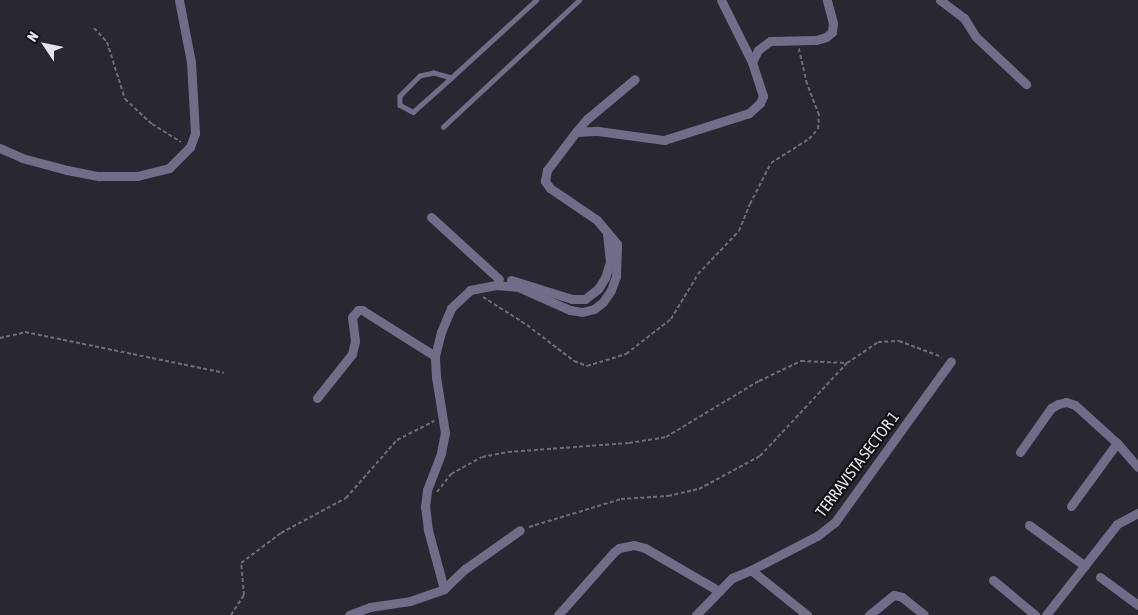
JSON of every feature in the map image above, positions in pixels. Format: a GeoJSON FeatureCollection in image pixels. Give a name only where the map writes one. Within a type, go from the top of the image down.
{"type":"FeatureCollection","features":[{"type":"Feature","properties":{"kind":"street"},"geometry":{"type":"LineString","coordinates":[[0,148],[22,158],[67,170],[118,177],[138,176],[169,168],[190,148],[195,133],[191,62],[179,0]]}},
{"type":"Feature","properties":{"kind":"street"},"geometry":{"type":"LineString","coordinates":[[576,132],[598,131],[664,140],[749,113],[760,103],[763,96],[752,62],[721,0]]}},
{"type":"Feature","properties":{"kind":"street"},"geometry":{"type":"LineString","coordinates":[[752,62],[758,50],[765,43],[823,39],[830,35],[833,28],[833,17],[827,0]]}},
{"type":"Feature","properties":{"kind":"street"},"geometry":{"type":"LineString","coordinates":[[940,0],[968,22],[976,37],[1026,84]]}},
{"type":"Feature","properties":{"kind":"street"},"geometry":{"type":"LineString","coordinates":[[444,589],[428,530],[425,507],[426,490],[441,453],[445,433],[436,377],[435,356],[440,332],[451,308],[470,290],[482,287],[509,284],[570,310],[582,312],[594,309],[603,302],[611,290],[616,276],[617,244],[607,229],[550,188],[545,181],[547,170],[587,118],[635,78]]}},
{"type":"Feature","properties":{"kind":"street"},"geometry":{"type":"LineString","coordinates":[[432,217],[499,279]]}},
{"type":"Feature","properties":{"kind":"street"},"geometry":{"type":"LineString","coordinates":[[482,287],[499,279],[523,282],[572,299],[586,299],[598,288],[605,278],[610,262],[610,245],[607,229]]}},
{"type":"Feature","properties":{"kind":"street"},"geometry":{"type":"LineString","coordinates":[[317,398],[352,354],[355,342],[352,317],[358,310],[362,310],[435,356]]}},
{"type":"Feature","properties":{"kind":"street","name":"TERRAVISTA SECTOR 1"},"geometry":{"type":"LineString","coordinates":[[696,615],[732,578],[817,536],[835,522],[951,361]]}},
{"type":"Feature","properties":{"kind":"street"},"geometry":{"type":"LineString","coordinates":[[1020,452],[1051,408],[1062,402],[1075,405],[1117,443],[1138,467]]}},
{"type":"Feature","properties":{"kind":"street"},"geometry":{"type":"LineString","coordinates":[[1070,506],[1117,443]]}},
{"type":"Feature","properties":{"kind":"street"},"geometry":{"type":"LineString","coordinates":[[1046,615],[1117,524],[1138,513]]}},
{"type":"Feature","properties":{"kind":"street"},"geometry":{"type":"LineString","coordinates":[[1030,525],[1085,566]]}},
{"type":"Feature","properties":{"kind":"street"},"geometry":{"type":"LineString","coordinates":[[349,615],[370,607],[410,601],[444,589],[465,569],[520,530]]}},
{"type":"Feature","properties":{"kind":"street"},"geometry":{"type":"LineString","coordinates":[[558,615],[614,552],[625,546],[634,545],[645,548],[719,591]]}},
{"type":"Feature","properties":{"kind":"street"},"geometry":{"type":"LineString","coordinates":[[751,570],[807,615]]}},
{"type":"Feature","properties":{"kind":"street"},"geometry":{"type":"LineString","coordinates":[[1100,577],[1138,605]]}},
{"type":"Feature","properties":{"kind":"street"},"geometry":{"type":"LineString","coordinates":[[993,580],[1035,615]]}},
{"type":"Feature","properties":{"kind":"street"},"geometry":{"type":"LineString","coordinates":[[869,615],[894,595],[902,597],[924,615]]}},
{"type":"Feature","properties":{"kind":"lane"},"geometry":{"type":"LineString","coordinates":[[451,78],[429,73],[417,79],[399,100],[402,106],[413,112],[451,78],[536,0]]}},
{"type":"Feature","properties":{"kind":"lane"},"geometry":{"type":"LineString","coordinates":[[443,127],[579,0]]}},
{"type":"Feature","properties":{"kind":"path"},"geometry":{"type":"LineString","coordinates":[[94,28],[107,42],[125,99],[152,124],[190,148]]}},
{"type":"Feature","properties":{"kind":"path"},"geometry":{"type":"LineString","coordinates":[[470,290],[527,325],[574,361],[587,366],[626,354],[671,319],[698,274],[739,231],[771,162],[809,139],[818,129],[819,115],[807,84],[798,41]]}},
{"type":"Feature","properties":{"kind":"path"},"geometry":{"type":"LineString","coordinates":[[0,338],[25,332],[224,373]]}},
{"type":"Feature","properties":{"kind":"path"},"geometry":{"type":"LineString","coordinates":[[520,530],[621,500],[668,496],[698,489],[760,456],[847,363],[878,342],[899,342],[951,361]]}},
{"type":"Feature","properties":{"kind":"path"},"geometry":{"type":"LineString","coordinates":[[435,494],[451,474],[482,457],[508,452],[630,443],[666,437],[759,381],[801,361],[847,363]]}},
{"type":"Feature","properties":{"kind":"path"},"geometry":{"type":"LineString","coordinates":[[231,615],[244,595],[241,563],[281,533],[346,498],[398,440],[443,417]]}}]}
